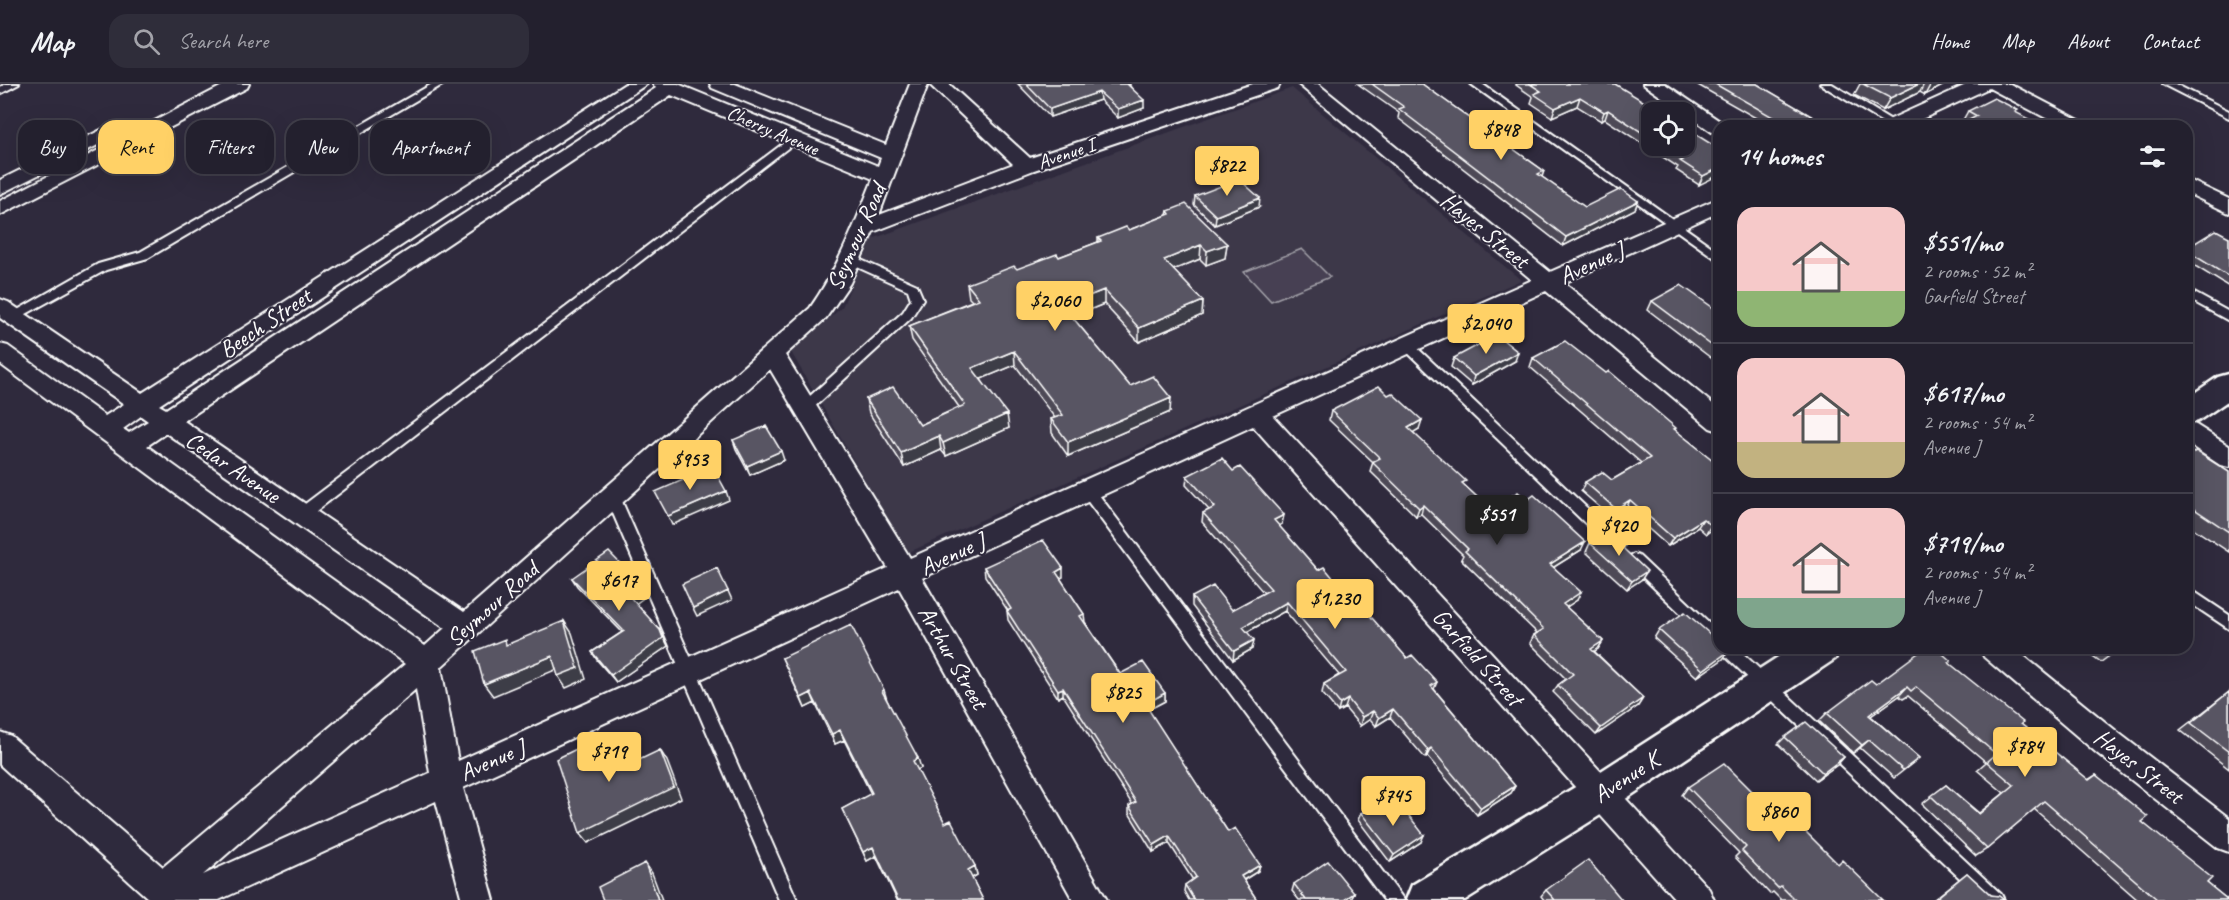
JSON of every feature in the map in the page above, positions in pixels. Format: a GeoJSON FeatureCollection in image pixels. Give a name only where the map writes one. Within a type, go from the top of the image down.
{"type":"FeatureCollection","features":[{"type":"Feature","properties":{"kind":"street"},"geometry":{"type":"LineString","coordinates":[[0,188],[205,84]]}},
{"type":"Feature","properties":{"kind":"street"},"geometry":{"type":"LineString","coordinates":[[0,209],[240,84]]}},
{"type":"Feature","properties":{"kind":"street","name":"Beech Street"},"geometry":{"type":"LineString","coordinates":[[105,428],[638,84]]}},
{"type":"Feature","properties":{"kind":"street","name":"Cherry Avenue"},"geometry":{"type":"LineString","coordinates":[[719,84],[888,165]]}},
{"type":"Feature","properties":{"kind":"street","name":"Seymour Road"},"geometry":{"type":"LineString","coordinates":[[174,896],[465,627],[818,313],[839,283],[864,228],[919,84]]}},
{"type":"Feature","properties":{"kind":"street"},"geometry":{"type":"LineString","coordinates":[[938,84],[1027,166]]}},
{"type":"Feature","properties":{"kind":"street","name":"Avenue I"},"geometry":{"type":"LineString","coordinates":[[864,228],[1027,166],[1271,84]]}},
{"type":"Feature","properties":{"kind":"street","name":"Hayes Street"},"geometry":{"type":"LineString","coordinates":[[1307,84],[1713,417]]}},
{"type":"Feature","properties":{"kind":"street"},"geometry":{"type":"LineString","coordinates":[[1652,84],[1713,124]]}},
{"type":"Feature","properties":{"kind":"street"},"geometry":{"type":"LineString","coordinates":[[1907,120],[1983,84]]}},
{"type":"Feature","properties":{"kind":"street"},"geometry":{"type":"LineString","coordinates":[[1996,84],[2065,120]]}},
{"type":"Feature","properties":{"kind":"street","name":"Beech Street"},"geometry":{"type":"LineString","coordinates":[[128,446],[666,86]]}},
{"type":"Feature","properties":{"kind":"street","name":"Cherry Avenue"},"geometry":{"type":"LineString","coordinates":[[666,86],[793,139],[888,165]]}},
{"type":"Feature","properties":{"kind":"street"},"geometry":{"type":"LineString","coordinates":[[171,101],[189,111]]}},
{"type":"Feature","properties":{"kind":"street"},"geometry":{"type":"LineString","coordinates":[[2193,187],[2229,207]]}},
{"type":"Feature","properties":{"kind":"street","name":"Avenue J"},"geometry":{"type":"LineString","coordinates":[[174,896],[446,781],[906,575],[1713,207]]}},
{"type":"Feature","properties":{"kind":"street"},"geometry":{"type":"LineString","coordinates":[[408,232],[432,244]]}},
{"type":"Feature","properties":{"kind":"street","name":"Cedar Avenue"},"geometry":{"type":"LineString","coordinates":[[6,311],[465,627]]}},
{"type":"Feature","properties":{"kind":"street","name":"Cedar Avenue"},"geometry":{"type":"LineString","coordinates":[[0,352],[426,663]]}},
{"type":"Feature","properties":{"kind":"street","name":"Arthur Street"},"geometry":{"type":"LineString","coordinates":[[773,355],[906,575],[1091,900]]}},
{"type":"Feature","properties":{"kind":"street"},"geometry":{"type":"LineString","coordinates":[[2193,408],[2229,385]]}},
{"type":"Feature","properties":{"kind":"street","name":"Garfield Street"},"geometry":{"type":"LineString","coordinates":[[1257,414],[1698,900]]}},
{"type":"Feature","properties":{"kind":"street"},"geometry":{"type":"LineString","coordinates":[[2193,434],[2229,458]]}},
{"type":"Feature","properties":{"kind":"street","name":"Avenue K"},"geometry":{"type":"LineString","coordinates":[[1427,900],[1601,793],[1813,654]]}},
{"type":"Feature","properties":{"kind":"street","name":"Hayes Street"},"geometry":{"type":"LineString","coordinates":[[2001,654],[2109,744],[2229,837]]}},
{"type":"Feature","properties":{"kind":"street"},"geometry":{"type":"LineString","coordinates":[[426,663],[446,781],[478,900]]}},
{"type":"Feature","properties":{"kind":"street"},"geometry":{"type":"LineString","coordinates":[[0,746],[174,896]]}},
{"type":"Feature","properties":{"kind":"lane"},"geometry":{"type":"LineString","coordinates":[[0,91],[14,84]]}},
{"type":"Feature","properties":{"kind":"lane"},"geometry":{"type":"LineString","coordinates":[[6,311],[102,267],[144,255],[439,84]]}},
{"type":"Feature","properties":{"kind":"lane"},"geometry":{"type":"LineString","coordinates":[[1476,84],[1713,253]]}},
{"type":"Feature","properties":{"kind":"lane"},"geometry":{"type":"LineString","coordinates":[[1825,84],[1884,120]]}},
{"type":"Feature","properties":{"kind":"lane"},"geometry":{"type":"LineString","coordinates":[[2167,84],[2229,115]]}},
{"type":"Feature","properties":{"kind":"lane"},"geometry":{"type":"LineString","coordinates":[[302,514],[793,139]]}},
{"type":"Feature","properties":{"kind":"lane"},"geometry":{"type":"LineString","coordinates":[[804,408],[907,315],[917,299],[913,288],[850,259]]}},
{"type":"Feature","properties":{"kind":"lane"},"geometry":{"type":"LineString","coordinates":[[2193,296],[2229,317]]}},
{"type":"Feature","properties":{"kind":"lane"},"geometry":{"type":"LineString","coordinates":[[1408,346],[1713,635]]}},
{"type":"Feature","properties":{"kind":"lane"},"geometry":{"type":"LineString","coordinates":[[1088,491],[1395,900]]}},
{"type":"Feature","properties":{"kind":"lane"},"geometry":{"type":"LineString","coordinates":[[613,496],[788,900]]}},
{"type":"Feature","properties":{"kind":"lane"},"geometry":{"type":"LineString","coordinates":[[2193,597],[2229,624]]}},
{"type":"Feature","properties":{"kind":"lane"},"geometry":{"type":"LineString","coordinates":[[1733,654],[1995,900]]}},
{"type":"Feature","properties":{"kind":"shaded area"},"geometry":{"type":"Polygon","coordinates":[[[1292,88],[1521,280],[907,553],[791,352],[842,307],[872,239],[1292,88]]]}},
{"type":"Feature","properties":{"kind":"shaded area"},"geometry":{"type":"Polygon","coordinates":[[[1302,249],[1330,277],[1271,301],[1244,272],[1302,249]]]}},
{"type":"Feature","properties":{"kind":"building"},"geometry":{"type":"Polygon","coordinates":[[[1026,84],[1127,84],[1144,100],[1118,109],[1099,92],[1050,109],[1026,84]]]}},
{"type":"Feature","properties":{"kind":"building"},"geometry":{"type":"Polygon","coordinates":[[[1372,84],[1422,84],[1544,171],[1538,174],[1585,207],[1621,189],[1638,201],[1566,237],[1399,109],[1404,107],[1372,84]]]}},
{"type":"Feature","properties":{"kind":"building"},"geometry":{"type":"Polygon","coordinates":[[[1530,84],[1615,84],[1645,102],[1641,102],[1641,132],[1608,110],[1604,112],[1580,97],[1555,108],[1534,94],[1541,91],[1530,84]]]}},
{"type":"Feature","properties":{"kind":"building"},"geometry":{"type":"Polygon","coordinates":[[[1715,84],[1757,84],[1818,120],[1778,120],[1715,84]]]}},
{"type":"Feature","properties":{"kind":"building"},"geometry":{"type":"Polygon","coordinates":[[[1863,84],[1919,84],[1890,98],[1863,84]]]}},
{"type":"Feature","properties":{"kind":"building"},"geometry":{"type":"Polygon","coordinates":[[[1994,98],[2018,110],[2015,112],[2030,120],[1969,120],[1977,116],[1968,111],[1994,98]]]}},
{"type":"Feature","properties":{"kind":"building"},"geometry":{"type":"Polygon","coordinates":[[[1695,134],[1713,145],[1713,171],[1703,176],[1680,161],[1683,160],[1677,156],[1695,156],[1695,134]]]}},
{"type":"Feature","properties":{"kind":"building"},"geometry":{"type":"Polygon","coordinates":[[[1239,179],[1260,198],[1216,216],[1195,196],[1239,179]]]}},
{"type":"Feature","properties":{"kind":"building"},"geometry":{"type":"Polygon","coordinates":[[[1186,204],[1227,244],[1207,251],[1201,245],[1164,260],[1203,301],[1139,328],[1104,290],[1063,306],[1130,386],[1153,376],[1171,398],[1068,442],[1051,419],[1063,415],[1014,351],[972,368],[1007,414],[943,443],[939,436],[901,453],[866,399],[893,387],[920,425],[965,405],[909,326],[979,299],[967,284],[1014,266],[1017,269],[1057,254],[1059,257],[1101,241],[1098,238],[1126,227],[1129,230],[1170,214],[1168,211],[1186,204]]]}},
{"type":"Feature","properties":{"kind":"building"},"geometry":{"type":"Polygon","coordinates":[[[2216,230],[2229,237],[2229,277],[2193,255],[2193,244],[2216,230]]]}},
{"type":"Feature","properties":{"kind":"building"},"geometry":{"type":"Polygon","coordinates":[[[1681,285],[1713,308],[1713,347],[1652,301],[1681,285]]]}},
{"type":"Feature","properties":{"kind":"building"},"geometry":{"type":"Polygon","coordinates":[[[1497,335],[1518,352],[1474,376],[1454,358],[1497,335]]]}},
{"type":"Feature","properties":{"kind":"building"},"geometry":{"type":"Polygon","coordinates":[[[1565,341],[1606,373],[1609,371],[1713,460],[1713,524],[1711,525],[1703,519],[1673,538],[1630,500],[1616,509],[1585,482],[1602,472],[1612,480],[1650,458],[1533,358],[1565,341]]]}},
{"type":"Feature","properties":{"kind":"building"},"geometry":{"type":"Polygon","coordinates":[[[1379,386],[1388,395],[1392,393],[1422,420],[1408,428],[1466,481],[1462,483],[1490,509],[1518,492],[1527,500],[1534,495],[1585,542],[1550,564],[1581,592],[1563,604],[1603,641],[1591,649],[1643,698],[1601,728],[1558,685],[1573,674],[1534,635],[1544,629],[1465,551],[1468,549],[1423,505],[1419,508],[1372,462],[1380,458],[1331,411],[1379,386]]]}},
{"type":"Feature","properties":{"kind":"building"},"geometry":{"type":"Polygon","coordinates":[[[766,426],[781,451],[747,466],[733,440],[766,426]]]}},
{"type":"Feature","properties":{"kind":"building"},"geometry":{"type":"Polygon","coordinates":[[[2196,451],[2229,472],[2229,532],[2193,508],[2193,453],[2196,451]]]}},
{"type":"Feature","properties":{"kind":"building"},"geometry":{"type":"Polygon","coordinates":[[[1222,458],[1233,471],[1240,467],[1284,515],[1274,520],[1318,570],[1324,567],[1334,579],[1337,578],[1407,658],[1412,655],[1437,682],[1431,686],[1515,786],[1481,808],[1431,748],[1428,750],[1393,709],[1379,718],[1373,711],[1362,717],[1348,699],[1340,704],[1324,684],[1346,672],[1287,602],[1243,627],[1254,640],[1234,651],[1192,597],[1213,586],[1232,610],[1271,589],[1203,513],[1215,507],[1187,476],[1222,458]]]}},
{"type":"Feature","properties":{"kind":"building"},"geometry":{"type":"Polygon","coordinates":[[[713,467],[726,491],[668,516],[655,492],[713,467]]]}},
{"type":"Feature","properties":{"kind":"building"},"geometry":{"type":"Polygon","coordinates":[[[1607,533],[1647,571],[1632,581],[1590,543],[1607,533]]]}},
{"type":"Feature","properties":{"kind":"building"},"geometry":{"type":"Polygon","coordinates":[[[1043,540],[1063,568],[1056,572],[1084,614],[1080,616],[1120,674],[1143,662],[1165,693],[1145,704],[1228,832],[1235,828],[1260,865],[1241,876],[1257,900],[1194,900],[1185,885],[1196,877],[1169,836],[1154,845],[1129,806],[1136,802],[1063,688],[1058,690],[1007,611],[1011,609],[984,567],[1043,540]]]}},
{"type":"Feature","properties":{"kind":"building"},"geometry":{"type":"Polygon","coordinates":[[[609,552],[639,583],[642,588],[629,596],[660,630],[663,638],[611,675],[592,652],[624,631],[572,578],[609,552]]]}},
{"type":"Feature","properties":{"kind":"building"},"geometry":{"type":"Polygon","coordinates":[[[717,568],[728,591],[693,608],[682,584],[717,568]]]}},
{"type":"Feature","properties":{"kind":"building"},"geometry":{"type":"Polygon","coordinates":[[[1685,612],[1713,637],[1713,654],[1725,654],[1703,670],[1659,630],[1685,612]]]}},
{"type":"Feature","properties":{"kind":"building"},"geometry":{"type":"Polygon","coordinates":[[[564,621],[578,668],[558,676],[552,656],[484,684],[475,651],[505,639],[506,645],[564,621]]]}},
{"type":"Feature","properties":{"kind":"building"},"geometry":{"type":"Polygon","coordinates":[[[851,625],[884,690],[882,691],[918,758],[913,761],[945,823],[951,820],[975,866],[968,870],[983,900],[898,900],[873,847],[863,852],[842,809],[872,793],[840,730],[832,734],[811,693],[801,698],[782,658],[851,625]]]}},
{"type":"Feature","properties":{"kind":"building"},"geometry":{"type":"Polygon","coordinates":[[[1917,654],[1943,654],[1951,661],[1949,663],[2023,722],[2021,724],[2089,780],[2096,775],[2148,817],[2142,822],[2212,878],[2207,883],[2228,900],[2158,900],[2044,801],[1987,849],[1931,796],[1946,785],[1979,814],[2014,785],[1987,762],[1996,754],[1916,687],[1911,691],[1907,687],[1869,715],[1919,758],[1903,770],[1869,740],[1862,745],[1827,713],[1871,680],[1876,684],[1917,654]]]}},
{"type":"Feature","properties":{"kind":"building"},"geometry":{"type":"Polygon","coordinates":[[[2229,692],[2229,752],[2191,723],[2229,692]]]}},
{"type":"Feature","properties":{"kind":"building"},"geometry":{"type":"Polygon","coordinates":[[[1806,722],[1844,757],[1823,773],[1785,737],[1806,722]]]}},
{"type":"Feature","properties":{"kind":"building"},"geometry":{"type":"Polygon","coordinates":[[[603,736],[616,771],[660,750],[674,787],[580,833],[556,759],[603,736]]]}},
{"type":"Feature","properties":{"kind":"building"},"geometry":{"type":"Polygon","coordinates":[[[1724,763],[1782,821],[1790,816],[1838,864],[1842,860],[1883,900],[1795,900],[1781,886],[1778,888],[1742,851],[1746,847],[1688,787],[1724,763]]]}},
{"type":"Feature","properties":{"kind":"building"},"geometry":{"type":"Polygon","coordinates":[[[1377,803],[1384,813],[1399,803],[1424,835],[1394,855],[1361,813],[1377,803]]]}},
{"type":"Feature","properties":{"kind":"building"},"geometry":{"type":"Polygon","coordinates":[[[1588,860],[1622,900],[1555,900],[1546,890],[1588,860]]]}},
{"type":"Feature","properties":{"kind":"building"},"geometry":{"type":"Polygon","coordinates":[[[1328,861],[1354,893],[1344,900],[1306,900],[1294,884],[1328,861]]]}},
{"type":"Feature","properties":{"kind":"building"},"geometry":{"type":"Polygon","coordinates":[[[645,863],[658,900],[603,900],[598,887],[645,863]]]}},
{"type":"Feature","properties":{"kind":"building"},"geometry":{"type":"Polygon","coordinates":[[[1967,873],[1991,895],[1999,896],[2004,900],[1934,900],[1967,873]]]}}]}
